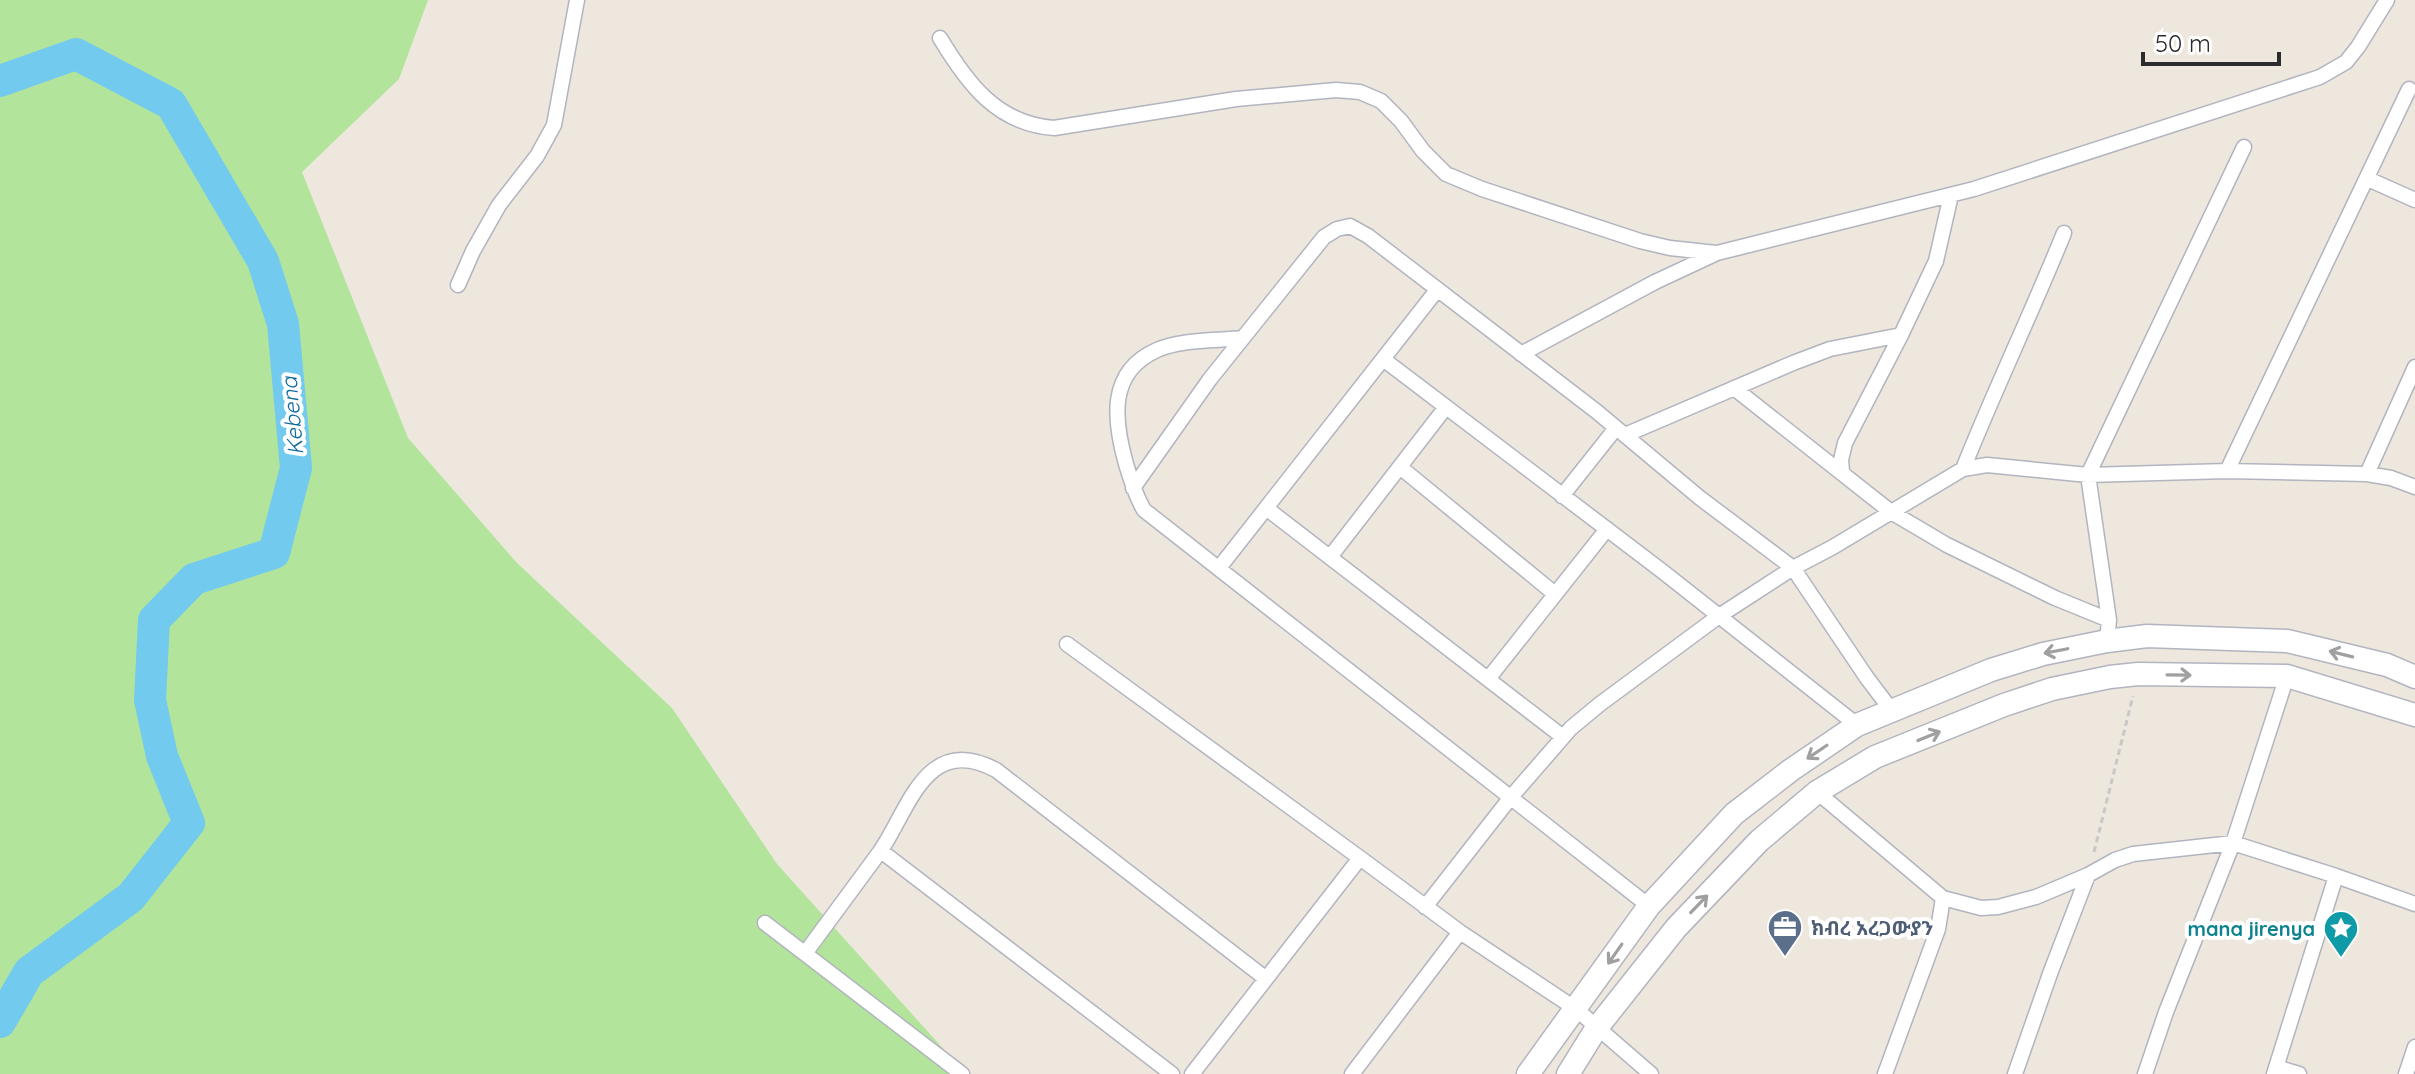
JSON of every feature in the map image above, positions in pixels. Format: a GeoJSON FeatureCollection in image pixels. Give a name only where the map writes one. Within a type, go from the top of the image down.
{"type":"FeatureCollection","features":[{"type":"Feature","properties":{"kind":"main road"},"geometry":{"type":"LineString","coordinates":[[1528,1074],[1649,906],[1734,814],[1857,725],[1991,670],[2108,631],[2147,636],[2287,641],[2387,665],[2415,677]]}},
{"type":"Feature","properties":{"kind":"main road"},"geometry":{"type":"LineString","coordinates":[[1568,1074],[1596,1029],[1676,928],[1759,841],[1817,792],[1875,757],[2052,689],[2138,674],[2287,676],[2415,715]]}},
{"type":"Feature","properties":{"kind":"street"},"geometry":{"type":"LineString","coordinates":[[458,285],[499,205],[537,156],[554,125],[577,0]]}},
{"type":"Feature","properties":{"kind":"street"},"geometry":{"type":"LineString","coordinates":[[1521,354],[1655,282],[1717,253],[1951,195],[2320,77],[2346,62],[2387,0]]}},
{"type":"Feature","properties":{"kind":"street"},"geometry":{"type":"LineString","coordinates":[[940,38],[959,69],[983,98],[1033,127],[1054,128],[1236,99],[1336,90],[1360,92],[1381,101],[1446,174],[1482,189],[1640,241],[1717,253]]}},
{"type":"Feature","properties":{"kind":"street"},"geometry":{"type":"LineString","coordinates":[[2227,471],[2409,89]]}},
{"type":"Feature","properties":{"kind":"street"},"geometry":{"type":"LineString","coordinates":[[2108,631],[2088,475],[2244,147]]}},
{"type":"Feature","properties":{"kind":"street"},"geometry":{"type":"LineString","coordinates":[[2368,179],[2415,200]]}},
{"type":"Feature","properties":{"kind":"street"},"geometry":{"type":"LineString","coordinates":[[1842,471],[1845,443],[1936,261],[1951,195]]}},
{"type":"Feature","properties":{"kind":"street"},"geometry":{"type":"LineString","coordinates":[[1133,488],[1210,379],[1324,237],[1350,226],[1368,236],[1521,354],[1700,498],[1793,568],[1892,711]]}},
{"type":"Feature","properties":{"kind":"street"},"geometry":{"type":"LineString","coordinates":[[1963,469],[2064,233]]}},
{"type":"Feature","properties":{"kind":"street"},"geometry":{"type":"LineString","coordinates":[[1219,568],[1437,290]]}},
{"type":"Feature","properties":{"kind":"street"},"geometry":{"type":"LineString","coordinates":[[1562,496],[1620,432],[1830,349],[1901,335]]}},
{"type":"Feature","properties":{"kind":"street"},"geometry":{"type":"LineString","coordinates":[[1243,338],[1156,350],[1133,367],[1121,384],[1116,410],[1119,438],[1133,488],[1144,510],[1649,906]]}},
{"type":"Feature","properties":{"kind":"street"},"geometry":{"type":"LineString","coordinates":[[1383,359],[1857,725]]}},
{"type":"Feature","properties":{"kind":"street"},"geometry":{"type":"LineString","coordinates":[[2367,474],[2415,367]]}},
{"type":"Feature","properties":{"kind":"street"},"geometry":{"type":"LineString","coordinates":[[1734,388],[1891,512],[1974,559],[2055,598],[2108,631]]}},
{"type":"Feature","properties":{"kind":"street"},"geometry":{"type":"LineString","coordinates":[[1330,557],[1446,407]]}},
{"type":"Feature","properties":{"kind":"street"},"geometry":{"type":"LineString","coordinates":[[1425,907],[1511,797],[1563,737],[1600,704],[1719,616],[1793,568],[1963,469],[1987,465],[2088,475],[2227,471],[2367,474],[2391,478],[2415,487]]}},
{"type":"Feature","properties":{"kind":"street"},"geometry":{"type":"LineString","coordinates":[[1400,467],[1555,594]]}},
{"type":"Feature","properties":{"kind":"street"},"geometry":{"type":"LineString","coordinates":[[1266,508],[1563,737]]}},
{"type":"Feature","properties":{"kind":"street"},"geometry":{"type":"LineString","coordinates":[[1488,679],[1607,529]]}},
{"type":"Feature","properties":{"kind":"street"},"geometry":{"type":"LineString","coordinates":[[1067,644],[1425,907],[1576,1009],[1651,1074]]}},
{"type":"Feature","properties":{"kind":"street"},"geometry":{"type":"LineString","coordinates":[[2145,1074],[2166,1012],[2233,843],[2287,676]]}},
{"type":"Feature","properties":{"kind":"street"},"geometry":{"type":"LineString","coordinates":[[806,952],[881,851],[907,801],[921,782],[941,765],[962,759],[981,762],[1008,780],[1265,978]]}},
{"type":"Feature","properties":{"kind":"street"},"geometry":{"type":"LineString","coordinates":[[1817,792],[1943,898],[1981,908],[2036,897],[2133,854],[2233,843],[2415,904]]}},
{"type":"Feature","properties":{"kind":"street"},"geometry":{"type":"LineString","coordinates":[[881,851],[1172,1074]]}},
{"type":"Feature","properties":{"kind":"street"},"geometry":{"type":"LineString","coordinates":[[1192,1074],[1360,858]]}},
{"type":"Feature","properties":{"kind":"street"},"geometry":{"type":"LineString","coordinates":[[2015,1074],[2088,875]]}},
{"type":"Feature","properties":{"kind":"street"},"geometry":{"type":"LineString","coordinates":[[2299,1074],[2275,1071],[2336,876]]}},
{"type":"Feature","properties":{"kind":"street"},"geometry":{"type":"LineString","coordinates":[[1885,1074],[1938,929],[1943,898]]}},
{"type":"Feature","properties":{"kind":"street"},"geometry":{"type":"LineString","coordinates":[[765,923],[962,1074]]}},
{"type":"Feature","properties":{"kind":"street"},"geometry":{"type":"LineString","coordinates":[[1352,1074],[1460,932]]}},
{"type":"Feature","properties":{"kind":"street"},"geometry":{"type":"LineString","coordinates":[[2406,1074],[2415,1047]]}},
{"type":"Feature","properties":{"kind":"path"},"geometry":{"type":"LineString","coordinates":[[2088,875],[2138,674]]}},
{"type":"Feature","properties":{"kind":"green space"},"geometry":{"type":"Polygon","coordinates":[[[0,0],[428,0],[399,79],[302,172],[408,438],[517,563],[672,708],[777,864],[966,1074],[0,1074],[0,0]]]}},
{"type":"Feature","properties":{"kind":"waterway","name":"Kebena"},"geometry":{"type":"LineString","coordinates":[[0,81],[76,54],[171,104],[263,261],[283,324],[296,468],[274,553],[194,579],[154,620],[150,700],[162,756],[189,823],[131,897],[29,972],[0,1022]]}},
{"type":"Feature","properties":{"kind":"place","name":"ክብረ አረጋውያን"},"geometry":{"type":"Point","coordinates":[1785,958]}},
{"type":"Feature","properties":{"kind":"place","name":"mana jirenya"},"geometry":{"type":"Point","coordinates":[2341,959]}}]}
